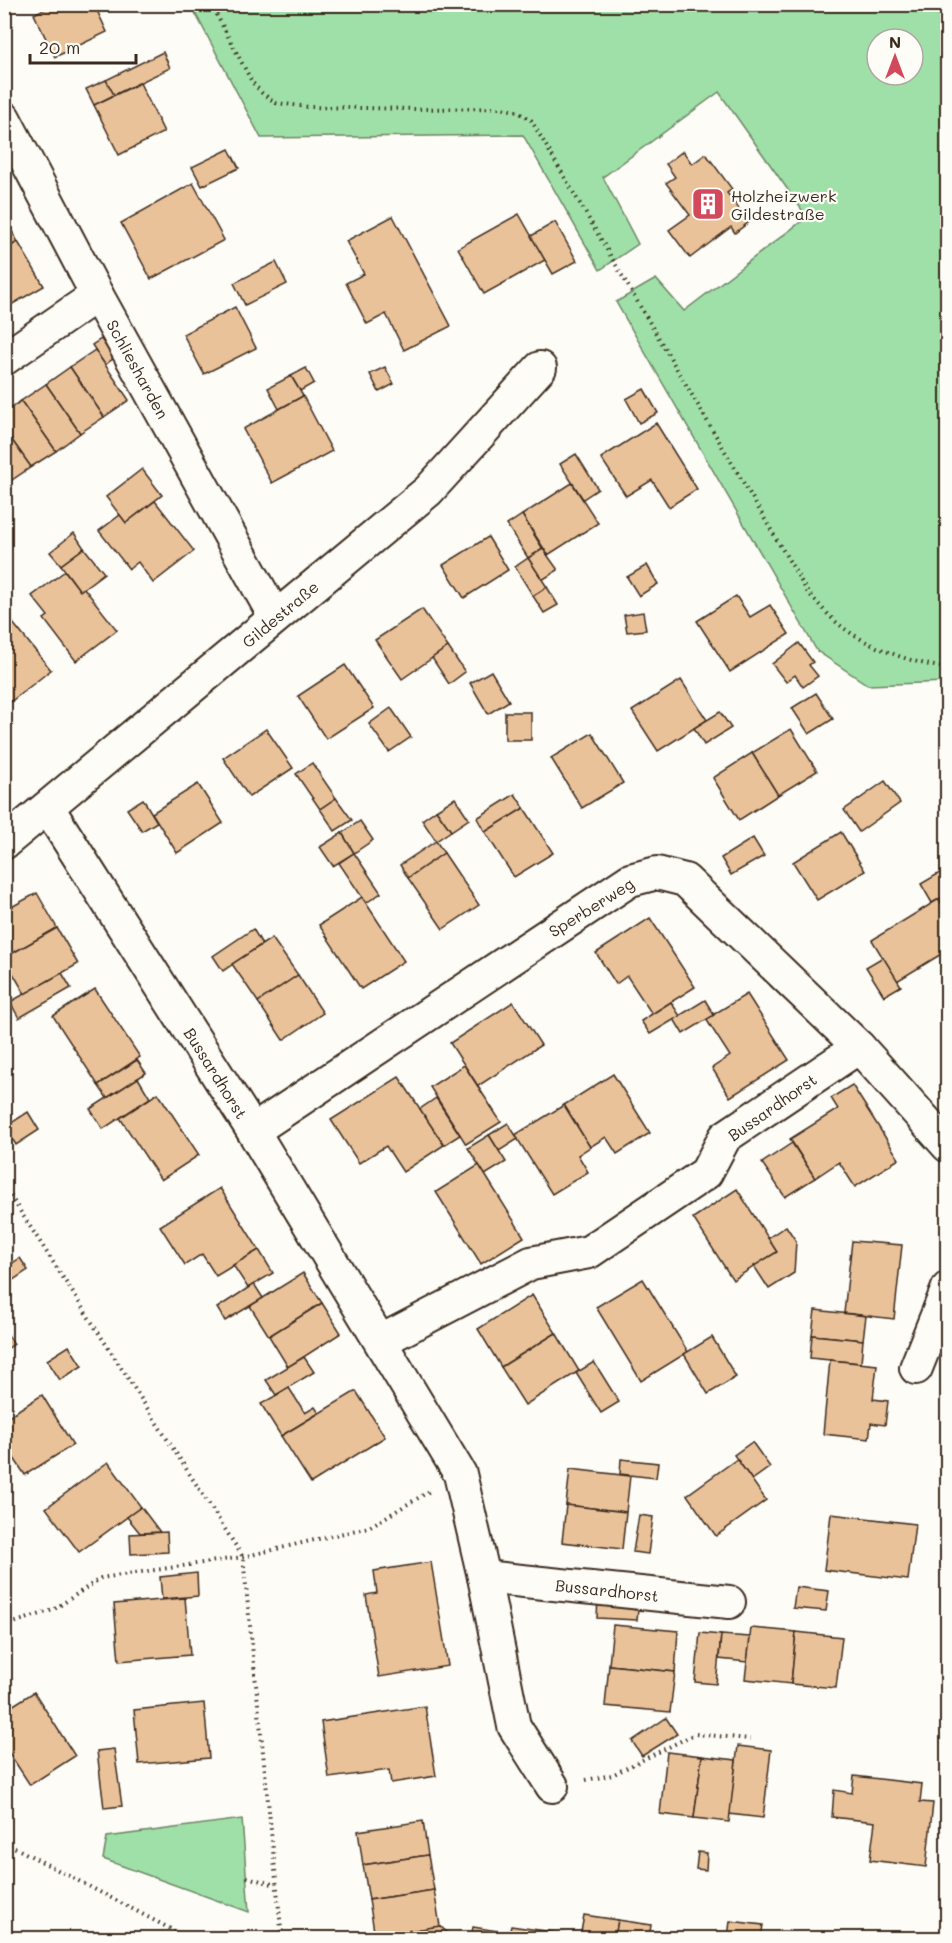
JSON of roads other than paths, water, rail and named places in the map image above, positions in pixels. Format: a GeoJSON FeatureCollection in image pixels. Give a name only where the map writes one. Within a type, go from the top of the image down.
{"type":"FeatureCollection","features":[{"type":"Feature","properties":{"kind":"street","name":"Schliesharden"},"geometry":{"type":"LineString","coordinates":[[4,118],[97,295],[275,617]]}},
{"type":"Feature","properties":{"kind":"street"},"geometry":{"type":"LineString","coordinates":[[4,360],[97,295]]}},
{"type":"Feature","properties":{"kind":"street","name":"Gildestraße"},"geometry":{"type":"LineString","coordinates":[[4,843],[428,491],[540,368]]}},
{"type":"Feature","properties":{"kind":"street","name":"Bussardhorst"},"geometry":{"type":"LineString","coordinates":[[48,807],[253,1131],[460,1474],[484,1577],[514,1726],[552,1786]]}},
{"type":"Feature","properties":{"kind":"street","name":"Sperberweg"},"geometry":{"type":"LineString","coordinates":[[253,1131],[630,879],[657,873],[685,880],[859,1047],[948,1146]]}},
{"type":"Feature","properties":{"kind":"street","name":"Bussardhorst"},"geometry":{"type":"LineString","coordinates":[[381,1341],[531,1263],[590,1252],[706,1173],[725,1137],[859,1047]]}},
{"type":"Feature","properties":{"kind":"street"},"geometry":{"type":"LineString","coordinates":[[916,1368],[948,1288]]}},
{"type":"Feature","properties":{"kind":"street","name":"Bussardhorst"},"geometry":{"type":"LineString","coordinates":[[484,1577],[729,1602]]}},
{"type":"Feature","properties":{"kind":"place","name":"Holzheizwerk Gildestraße"},"geometry":{"type":"Point","coordinates":[708,204]}}]}
